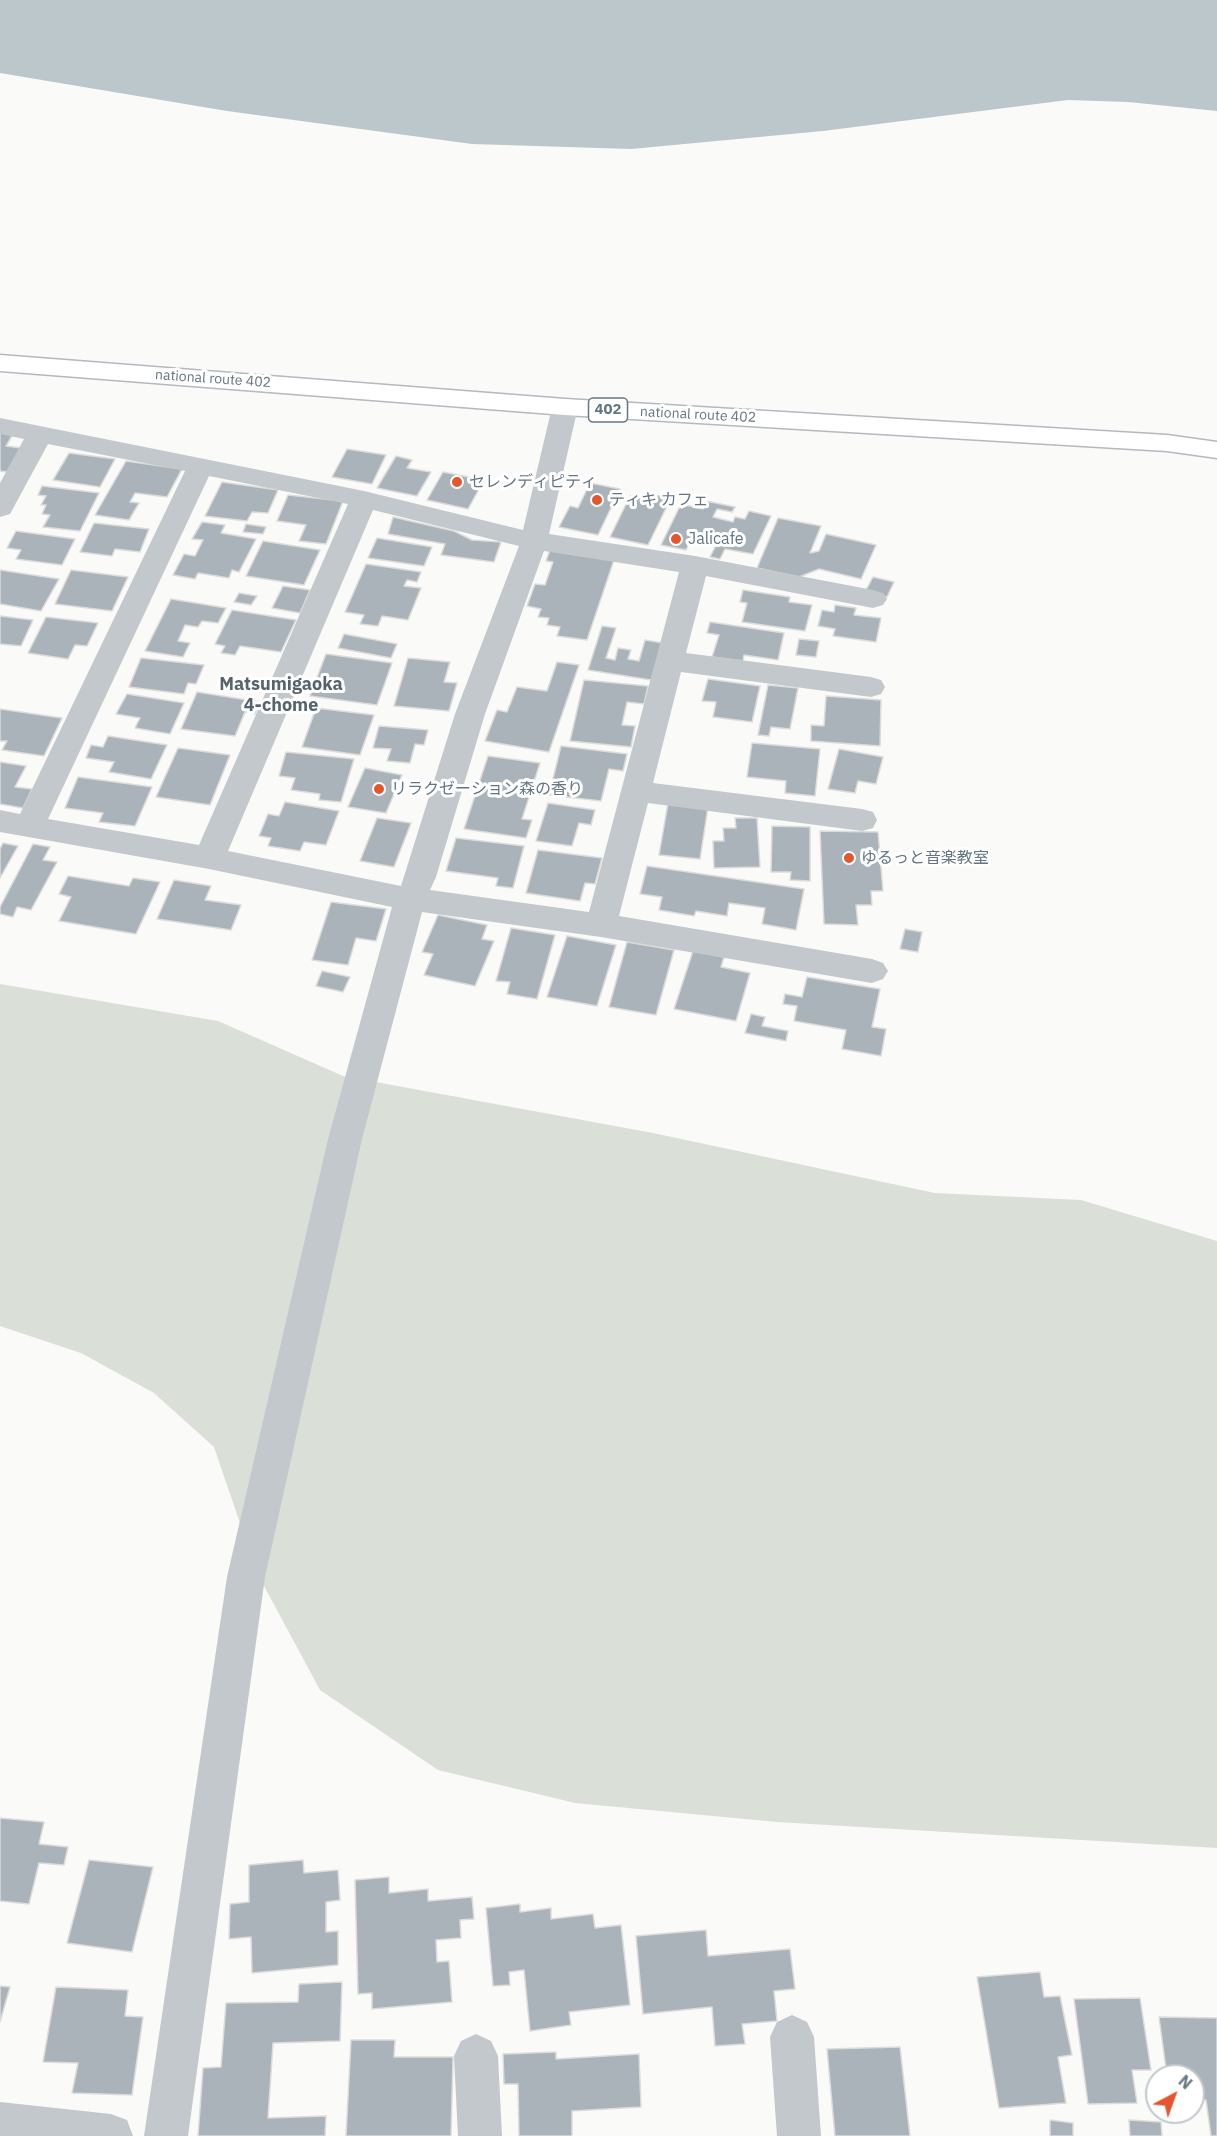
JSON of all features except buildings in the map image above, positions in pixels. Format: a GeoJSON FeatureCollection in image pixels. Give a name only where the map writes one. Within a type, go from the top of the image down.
{"type":"FeatureCollection","features":[{"type":"Feature","properties":{"kind":"highway","name":"national route 402"},"geometry":{"type":"LineString","coordinates":[[0,363],[565,407],[1167,443],[1217,450]]}},
{"type":"Feature","properties":{"kind":"street"},"geometry":{"type":"LineString","coordinates":[[166,2136],[246,1577],[345,1139],[410,899],[421,877],[470,714],[534,542],[565,407]]}},
{"type":"Feature","properties":{"kind":"street"},"geometry":{"type":"LineString","coordinates":[[0,426],[364,499],[534,542],[694,565],[873,599]]}},
{"type":"Feature","properties":{"kind":"street"},"geometry":{"type":"LineString","coordinates":[[0,508],[40,434]]}},
{"type":"Feature","properties":{"kind":"street"},"geometry":{"type":"LineString","coordinates":[[200,467],[14,823],[209,858],[410,899],[601,925],[872,971]]}},
{"type":"Feature","properties":{"kind":"street"},"geometry":{"type":"LineString","coordinates":[[209,858],[364,499]]}},
{"type":"Feature","properties":{"kind":"street"},"geometry":{"type":"LineString","coordinates":[[601,925],[694,565]]}},
{"type":"Feature","properties":{"kind":"street"},"geometry":{"type":"LineString","coordinates":[[670,661],[871,687]]}},
{"type":"Feature","properties":{"kind":"street"},"geometry":{"type":"LineString","coordinates":[[636,791],[862,820]]}},
{"type":"Feature","properties":{"kind":"street"},"geometry":{"type":"LineString","coordinates":[[792,2037],[799,2136]]}},
{"type":"Feature","properties":{"kind":"street"},"geometry":{"type":"LineString","coordinates":[[476,2056],[480,2136]]}},
{"type":"Feature","properties":{"kind":"street"},"geometry":{"type":"LineString","coordinates":[[0,2124],[111,2136]]}},
{"type":"Feature","properties":{"kind":"shaded area"},"geometry":{"type":"Polygon","coordinates":[[[0,0],[1217,0],[1217,111],[1128,102],[1068,100],[823,131],[631,149],[472,144],[227,111],[0,73],[0,0]]]}},
{"type":"Feature","properties":{"kind":"shaded area"},"geometry":{"type":"Polygon","coordinates":[[[0,984],[218,1021],[343,1076],[653,1133],[935,1193],[1081,1200],[1217,1241],[1217,1848],[777,1822],[575,1803],[438,1770],[320,1690],[257,1573],[214,1447],[154,1393],[81,1353],[0,1326],[0,984]]]}},
{"type":"Feature","properties":{"kind":"place","name":"セレンディピティ"},"geometry":{"type":"Point","coordinates":[457,482]}},
{"type":"Feature","properties":{"kind":"place","name":"ティキ カフェ"},"geometry":{"type":"Point","coordinates":[597,500]}},
{"type":"Feature","properties":{"kind":"place","name":"Jalicafe"},"geometry":{"type":"Point","coordinates":[676,539]}},
{"type":"Feature","properties":{"kind":"place","name":"リラクゼーション森の香り"},"geometry":{"type":"Point","coordinates":[379,789]}},
{"type":"Feature","properties":{"kind":"place","name":"ゆるっと音楽教室"},"geometry":{"type":"Point","coordinates":[849,858]}},
{"type":"Feature","properties":{"kind":"district","name":"Matsumigaoka 4-chome"},"geometry":{"type":"Point","coordinates":[281,695]}}]}
